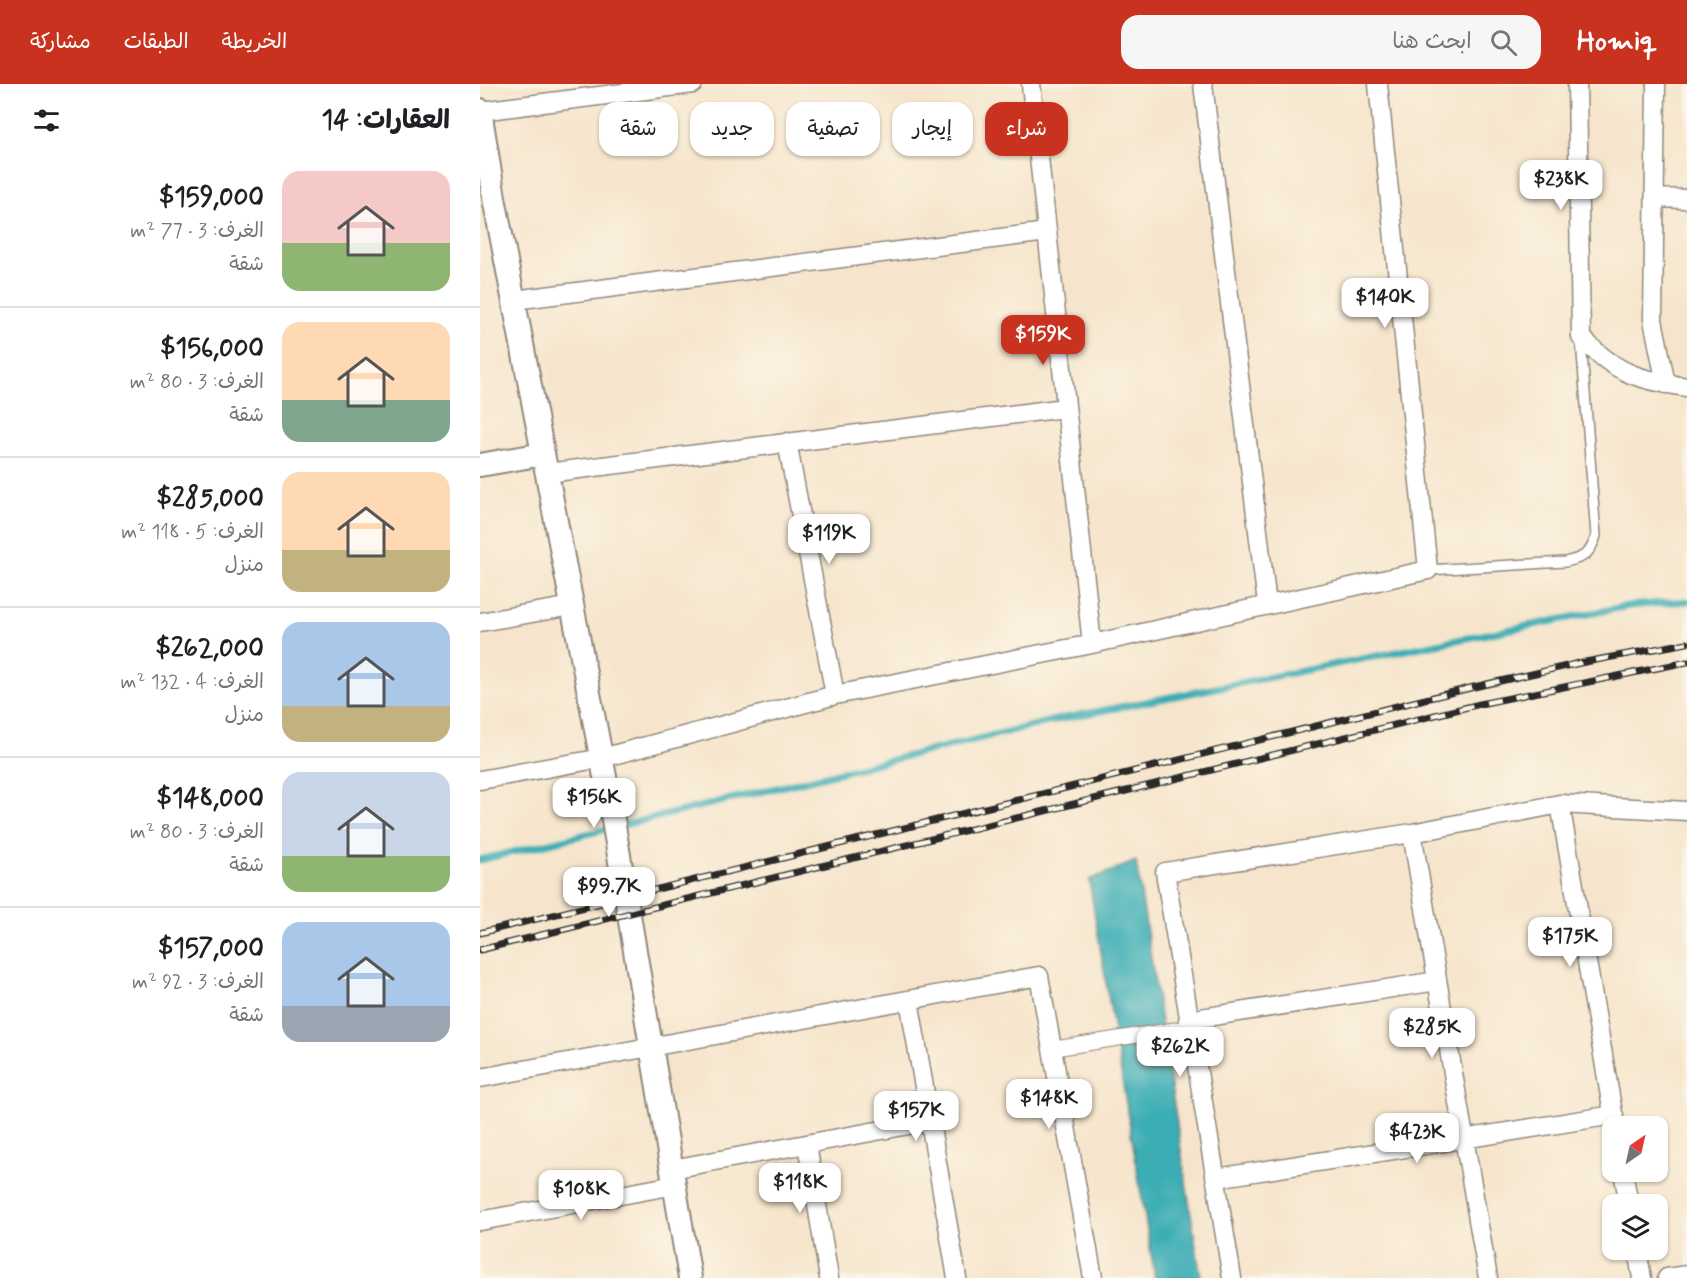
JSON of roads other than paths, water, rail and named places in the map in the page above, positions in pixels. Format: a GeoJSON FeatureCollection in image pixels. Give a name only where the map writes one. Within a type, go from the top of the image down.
{"type":"FeatureCollection","features":[{"type":"Feature","properties":{"kind":"street"},"geometry":{"type":"LineString","coordinates":[[1031,84],[1092,644]]}},
{"type":"Feature","properties":{"kind":"street"},"geometry":{"type":"LineString","coordinates":[[1203,84],[1267,604]]}},
{"type":"Feature","properties":{"kind":"street"},"geometry":{"type":"LineString","coordinates":[[480,780],[602,758],[835,695],[1092,644],[1428,570],[1378,84]]}},
{"type":"Feature","properties":{"kind":"street"},"geometry":{"type":"LineString","coordinates":[[1577,84],[1581,337],[1614,368],[1666,384],[1687,387]]}},
{"type":"Feature","properties":{"kind":"street"},"geometry":{"type":"LineString","coordinates":[[1656,84],[1653,320],[1666,384]]}},
{"type":"Feature","properties":{"kind":"street"},"geometry":{"type":"LineString","coordinates":[[683,85],[480,110],[487,199],[514,300],[602,758],[690,1278]]}},
{"type":"Feature","properties":{"kind":"street"},"geometry":{"type":"LineString","coordinates":[[1655,198],[1687,199]]}},
{"type":"Feature","properties":{"kind":"street"},"geometry":{"type":"LineString","coordinates":[[514,300],[1047,232]]}},
{"type":"Feature","properties":{"kind":"street"},"geometry":{"type":"LineString","coordinates":[[480,465],[545,464],[787,442],[1065,408]]}},
{"type":"Feature","properties":{"kind":"street"},"geometry":{"type":"LineString","coordinates":[[787,442],[835,695]]}},
{"type":"Feature","properties":{"kind":"street"},"geometry":{"type":"LineString","coordinates":[[480,622],[572,606]]}},
{"type":"Feature","properties":{"kind":"street"},"geometry":{"type":"LineString","coordinates":[[1232,1278],[1165,872],[1412,833],[1560,804],[1687,811]]}},
{"type":"Feature","properties":{"kind":"street"},"geometry":{"type":"LineString","coordinates":[[1560,804],[1614,1116]]}},
{"type":"Feature","properties":{"kind":"street"},"geometry":{"type":"LineString","coordinates":[[1412,833],[1488,1278]]}},
{"type":"Feature","properties":{"kind":"street"},"geometry":{"type":"LineString","coordinates":[[480,1078],[1039,976],[1094,1278]]}},
{"type":"Feature","properties":{"kind":"street"},"geometry":{"type":"LineString","coordinates":[[1052,1049],[1437,981]]}},
{"type":"Feature","properties":{"kind":"street"},"geometry":{"type":"LineString","coordinates":[[909,1000],[957,1278]]}},
{"type":"Feature","properties":{"kind":"street"},"geometry":{"type":"LineString","coordinates":[[480,1221],[807,1144],[930,1121]]}},
{"type":"Feature","properties":{"kind":"street"},"geometry":{"type":"LineString","coordinates":[[1216,1178],[1464,1138],[1602,1122]]}},
{"type":"Feature","properties":{"kind":"street"},"geometry":{"type":"LineString","coordinates":[[807,1144],[829,1278]]}},
{"type":"Feature","properties":{"kind":"street"},"geometry":{"type":"LineString","coordinates":[[1639,1260],[1642,1278]]}},
{"type":"Feature","properties":{"kind":"street"},"geometry":{"type":"LineString","coordinates":[[1667,1278],[1687,1275]]}},
{"type":"Feature","properties":{"kind":"lane"},"geometry":{"type":"LineString","coordinates":[[1428,570],[1565,562],[1583,558],[1592,549],[1596,536],[1581,337]]}},
{"type":"Feature","properties":{"kind":"water"},"geometry":{"type":"Polygon","coordinates":[[[1136,861],[1201,1278],[1155,1278],[1089,880],[1136,861]]]}},
{"type":"Feature","properties":{"kind":"waterway"},"geometry":{"type":"LineString","coordinates":[[480,860],[1060,719],[1628,606],[1687,601]]}},
{"type":"Feature","properties":{"kind":"railway"},"geometry":{"type":"LineString","coordinates":[[480,933],[1474,687],[1580,663],[1687,643]]}},
{"type":"Feature","properties":{"kind":"railway"},"geometry":{"type":"LineString","coordinates":[[480,950],[1480,704],[1687,662]]}}]}
